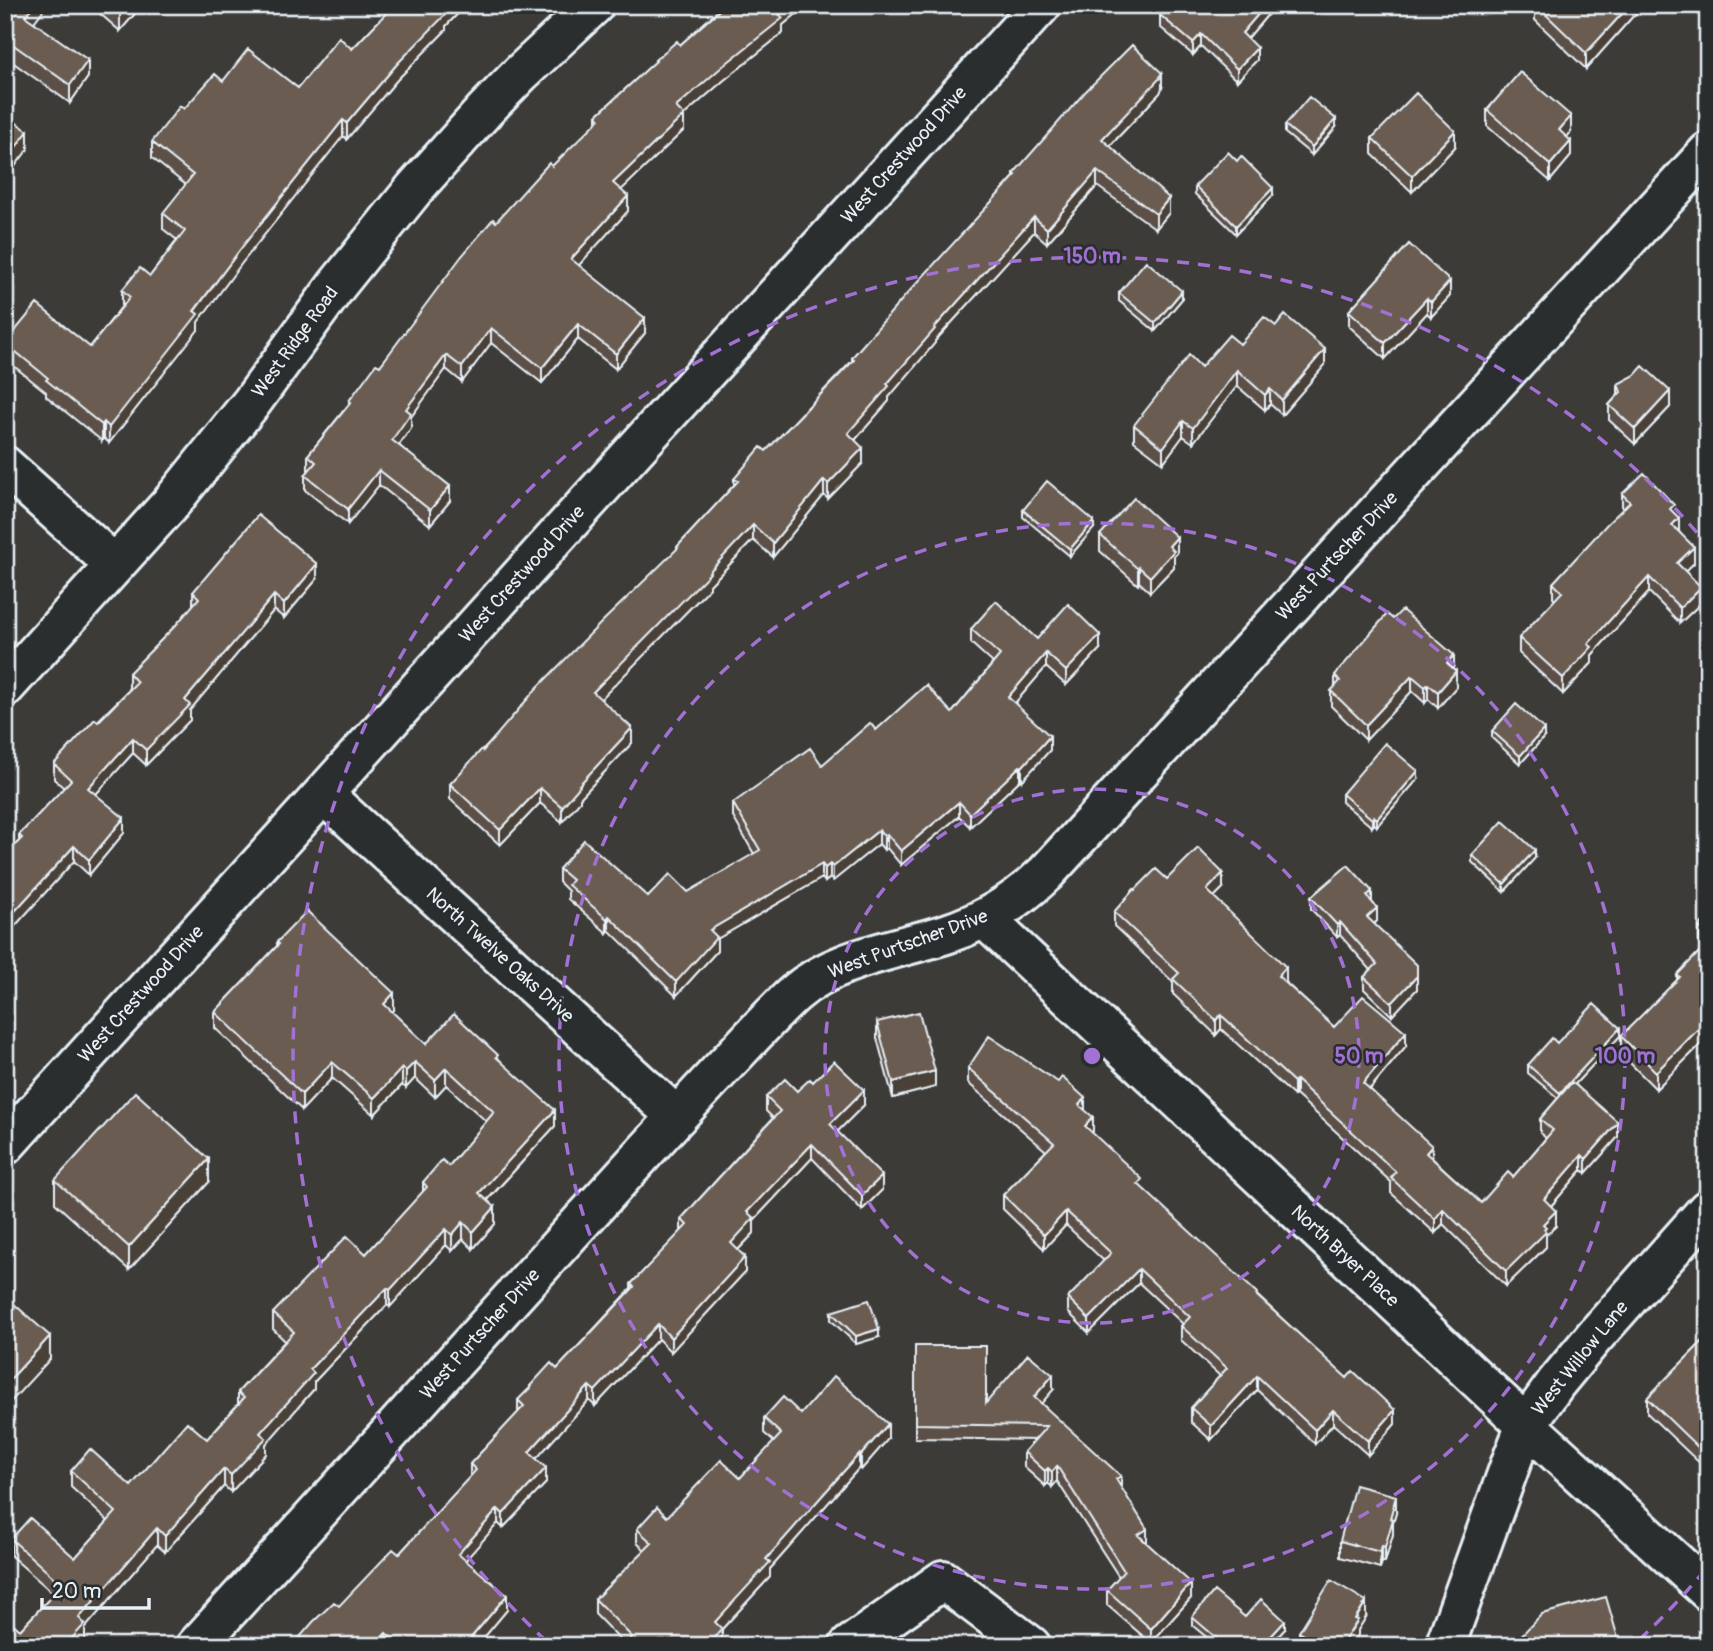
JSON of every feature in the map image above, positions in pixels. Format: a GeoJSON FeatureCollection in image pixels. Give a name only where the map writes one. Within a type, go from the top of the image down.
{"type":"FeatureCollection","features":[{"type":"Feature","properties":{"kind":"street","name":"West Ridge Road"},"geometry":{"type":"LineString","coordinates":[[5,687],[171,503],[252,402],[337,285],[415,188],[521,73],[594,5]]}},
{"type":"Feature","properties":{"kind":"street","name":"West Crestwood Drive"},"geometry":{"type":"LineString","coordinates":[[5,1145],[1041,5]]}},
{"type":"Feature","properties":{"kind":"street","name":"West Purtscher Drive"},"geometry":{"type":"LineString","coordinates":[[196,1646],[774,1013],[810,982],[856,961],[949,933],[984,918],[1019,898],[1045,874],[1708,152]]}},
{"type":"Feature","properties":{"kind":"street"},"geometry":{"type":"LineString","coordinates":[[5,466],[115,565]]}},
{"type":"Feature","properties":{"kind":"street","name":"North Twelve Oaks Drive"},"geometry":{"type":"LineString","coordinates":[[323,794],[677,1117]]}},
{"type":"Feature","properties":{"kind":"street","name":"North Bryer Place"},"geometry":{"type":"LineString","coordinates":[[984,918],[1526,1425],[1708,1591]]}},
{"type":"Feature","properties":{"kind":"street","name":"West Willow Lane"},"geometry":{"type":"LineString","coordinates":[[1445,1646],[1526,1425],[1594,1337],[1708,1209]]}},
{"type":"Feature","properties":{"kind":"street"},"geometry":{"type":"LineString","coordinates":[[849,1646],[943,1580],[1031,1646]]}},
{"type":"Feature","properties":{"kind":"building"},"geometry":{"type":"Polygon","coordinates":[[[5,5],[34,5],[25,16],[88,60],[70,85],[8,41],[5,44],[5,5]]]}},
{"type":"Feature","properties":{"kind":"building"},"geometry":{"type":"Polygon","coordinates":[[[111,5],[127,5],[120,13],[111,5]]]}},
{"type":"Feature","properties":{"kind":"building"},"geometry":{"type":"Polygon","coordinates":[[[394,5],[450,5],[444,12],[446,14],[397,64],[347,123],[343,120],[242,247],[194,311],[198,314],[109,427],[104,422],[102,425],[46,380],[48,378],[5,343],[37,304],[90,347],[130,297],[122,290],[140,268],[150,276],[185,231],[163,213],[193,175],[152,142],[180,106],[184,109],[215,74],[223,81],[248,49],[298,88],[339,37],[352,49],[394,5]]]}},
{"type":"Feature","properties":{"kind":"building"},"geometry":{"type":"Polygon","coordinates":[[[725,5],[789,5],[779,14],[783,18],[676,107],[684,115],[613,183],[628,196],[571,259],[645,318],[616,354],[578,324],[542,368],[491,328],[462,367],[446,355],[406,409],[411,413],[392,440],[450,486],[430,510],[379,470],[348,509],[305,475],[316,462],[308,455],[351,402],[349,401],[376,364],[380,366],[461,257],[493,219],[496,222],[549,163],[552,166],[600,119],[597,115],[655,60],[677,41],[680,45],[725,5]]]}},
{"type":"Feature","properties":{"kind":"building"},"geometry":{"type":"Polygon","coordinates":[[[1168,5],[1266,5],[1242,33],[1257,48],[1237,69],[1201,34],[1193,43],[1160,15],[1168,5]]]}},
{"type":"Feature","properties":{"kind":"building"},"geometry":{"type":"Polygon","coordinates":[[[1536,5],[1630,5],[1586,53],[1536,5]]]}},
{"type":"Feature","properties":{"kind":"building"},"geometry":{"type":"Polygon","coordinates":[[[1132,45],[1162,73],[1102,139],[1169,198],[1156,214],[1097,171],[1047,229],[1034,217],[934,328],[848,433],[863,448],[828,484],[824,480],[773,543],[753,525],[710,573],[593,692],[632,728],[562,807],[540,788],[500,830],[450,784],[482,749],[483,751],[536,689],[678,548],[738,481],[734,479],[761,447],[766,451],[854,360],[852,358],[855,354],[1016,175],[1014,173],[1085,92],[1132,45]]]}},
{"type":"Feature","properties":{"kind":"building"},"geometry":{"type":"Polygon","coordinates":[[[1520,72],[1571,116],[1559,130],[1571,141],[1550,165],[1487,110],[1520,72]]]}},
{"type":"Feature","properties":{"kind":"building"},"geometry":{"type":"Polygon","coordinates":[[[1416,93],[1455,131],[1412,176],[1372,138],[1416,93]]]}},
{"type":"Feature","properties":{"kind":"building"},"geometry":{"type":"Polygon","coordinates":[[[1309,97],[1336,119],[1312,147],[1285,125],[1309,97]]]}},
{"type":"Feature","properties":{"kind":"building"},"geometry":{"type":"Polygon","coordinates":[[[5,115],[28,131],[9,156],[5,154],[5,115]]]}},
{"type":"Feature","properties":{"kind":"building"},"geometry":{"type":"Polygon","coordinates":[[[1228,152],[1237,161],[1241,156],[1273,188],[1236,226],[1195,186],[1228,152]]]}},
{"type":"Feature","properties":{"kind":"building"},"geometry":{"type":"Polygon","coordinates":[[[1409,244],[1450,281],[1431,302],[1427,298],[1385,343],[1349,311],[1409,244]]]}},
{"type":"Feature","properties":{"kind":"building"},"geometry":{"type":"Polygon","coordinates":[[[1146,261],[1182,291],[1155,323],[1119,293],[1146,261]]]}},
{"type":"Feature","properties":{"kind":"building"},"geometry":{"type":"Polygon","coordinates":[[[1285,315],[1325,349],[1282,400],[1270,389],[1265,395],[1237,370],[1193,428],[1183,421],[1163,448],[1134,425],[1189,355],[1201,367],[1229,335],[1240,344],[1264,317],[1276,326],[1285,315]]]}},
{"type":"Feature","properties":{"kind":"building"},"geometry":{"type":"Polygon","coordinates":[[[1643,366],[1670,391],[1635,429],[1609,405],[1621,392],[1618,384],[1635,375],[1643,366]]]}},
{"type":"Feature","properties":{"kind":"building"},"geometry":{"type":"Polygon","coordinates":[[[1644,473],[1674,505],[1670,509],[1679,518],[1672,525],[1694,547],[1677,563],[1701,587],[1680,608],[1649,577],[1588,644],[1592,647],[1563,678],[1519,638],[1562,592],[1553,583],[1630,502],[1622,494],[1644,473]]]}},
{"type":"Feature","properties":{"kind":"building"},"geometry":{"type":"Polygon","coordinates":[[[1047,481],[1094,521],[1070,549],[1023,510],[1047,481]]]}},
{"type":"Feature","properties":{"kind":"building"},"geometry":{"type":"Polygon","coordinates":[[[1134,498],[1177,537],[1169,546],[1174,551],[1150,577],[1100,535],[1134,498]]]}},
{"type":"Feature","properties":{"kind":"building"},"geometry":{"type":"Polygon","coordinates":[[[258,515],[317,564],[284,604],[274,595],[185,700],[190,705],[146,750],[133,738],[88,788],[124,818],[89,860],[74,846],[5,922],[5,856],[22,838],[19,835],[71,780],[54,764],[95,719],[98,722],[137,682],[129,673],[199,598],[193,592],[258,515]]]}},
{"type":"Feature","properties":{"kind":"building"},"geometry":{"type":"Polygon","coordinates":[[[996,601],[1037,639],[1068,604],[1100,635],[1066,671],[1046,653],[1008,697],[1050,736],[1022,767],[970,814],[959,802],[901,851],[887,834],[884,836],[879,830],[833,867],[830,864],[825,868],[822,864],[710,930],[717,937],[676,982],[609,916],[607,919],[568,885],[572,880],[559,869],[584,840],[648,897],[670,874],[688,892],[760,850],[733,803],[810,748],[822,765],[870,723],[876,730],[926,685],[952,713],[1000,655],[971,629],[996,601]]]}},
{"type":"Feature","properties":{"kind":"building"},"geometry":{"type":"Polygon","coordinates":[[[1402,610],[1454,655],[1447,663],[1456,671],[1438,692],[1428,684],[1425,687],[1412,676],[1366,725],[1331,691],[1340,681],[1335,675],[1387,614],[1393,619],[1402,610]]]}},
{"type":"Feature","properties":{"kind":"building"},"geometry":{"type":"Polygon","coordinates":[[[1516,704],[1544,729],[1520,756],[1492,731],[1516,704]]]}},
{"type":"Feature","properties":{"kind":"building"},"geometry":{"type":"Polygon","coordinates":[[[1385,743],[1418,771],[1377,819],[1374,816],[1372,819],[1342,794],[1385,743]]]}},
{"type":"Feature","properties":{"kind":"building"},"geometry":{"type":"Polygon","coordinates":[[[1503,821],[1535,850],[1504,884],[1472,855],[1503,821]]]}},
{"type":"Feature","properties":{"kind":"building"},"geometry":{"type":"Polygon","coordinates":[[[1198,848],[1223,873],[1207,890],[1286,967],[1278,976],[1334,1027],[1363,996],[1406,1032],[1363,1083],[1432,1146],[1426,1153],[1481,1203],[1508,1172],[1513,1177],[1553,1130],[1540,1119],[1572,1082],[1618,1122],[1586,1159],[1582,1155],[1544,1199],[1556,1211],[1543,1224],[1546,1232],[1506,1271],[1443,1209],[1435,1219],[1391,1178],[1396,1172],[1296,1080],[1294,1082],[1221,1015],[1216,1020],[1173,979],[1179,973],[1114,912],[1156,869],[1167,879],[1198,848]]]}},
{"type":"Feature","properties":{"kind":"building"},"geometry":{"type":"Polygon","coordinates":[[[1348,865],[1372,891],[1367,896],[1377,908],[1367,917],[1417,965],[1417,976],[1392,1003],[1364,977],[1377,964],[1340,922],[1337,925],[1311,897],[1348,865]]]}},
{"type":"Feature","properties":{"kind":"building"},"geometry":{"type":"Polygon","coordinates":[[[307,911],[394,993],[384,1004],[426,1044],[454,1014],[498,1055],[496,1057],[555,1110],[479,1193],[495,1207],[473,1232],[463,1222],[452,1235],[446,1229],[390,1290],[387,1288],[310,1369],[314,1373],[260,1433],[266,1438],[231,1475],[224,1469],[165,1536],[157,1528],[79,1618],[85,1624],[65,1646],[5,1646],[5,1616],[20,1630],[62,1585],[11,1539],[30,1518],[75,1558],[116,1512],[71,1471],[90,1449],[131,1486],[187,1422],[207,1439],[244,1398],[238,1392],[294,1332],[273,1313],[347,1236],[366,1254],[427,1187],[423,1182],[442,1160],[449,1166],[494,1112],[446,1068],[435,1080],[415,1062],[406,1071],[402,1068],[374,1098],[332,1062],[302,1094],[215,1012],[307,911]]]}},
{"type":"Feature","properties":{"kind":"building"},"geometry":{"type":"Polygon","coordinates":[[[1708,916],[1708,934],[1699,927],[1708,916]]]}},
{"type":"Feature","properties":{"kind":"building"},"geometry":{"type":"Polygon","coordinates":[[[1708,943],[1708,1019],[1656,1072],[1621,1036],[1680,977],[1677,975],[1708,943]]]}},
{"type":"Feature","properties":{"kind":"building"},"geometry":{"type":"Polygon","coordinates":[[[1594,1004],[1620,1028],[1560,1093],[1528,1065],[1552,1038],[1557,1043],[1594,1004]]]}},
{"type":"Feature","properties":{"kind":"building"},"geometry":{"type":"Polygon","coordinates":[[[919,1012],[935,1071],[893,1082],[877,1022],[919,1012]]]}},
{"type":"Feature","properties":{"kind":"building"},"geometry":{"type":"Polygon","coordinates":[[[989,1036],[1058,1082],[1062,1077],[1085,1098],[1079,1105],[1093,1117],[1085,1126],[1142,1179],[1138,1184],[1347,1378],[1353,1371],[1395,1410],[1368,1441],[1333,1410],[1315,1430],[1257,1376],[1211,1426],[1191,1408],[1227,1368],[1181,1326],[1190,1317],[1139,1269],[1089,1319],[1068,1298],[1111,1253],[1066,1211],[1044,1235],[1003,1195],[1054,1143],[968,1068],[989,1036]]]}},
{"type":"Feature","properties":{"kind":"building"},"geometry":{"type":"Polygon","coordinates":[[[834,1061],[864,1090],[830,1124],[882,1176],[862,1195],[812,1144],[747,1212],[754,1218],[731,1243],[745,1257],[671,1338],[658,1324],[595,1391],[589,1386],[529,1452],[546,1468],[503,1514],[498,1509],[458,1554],[507,1595],[464,1646],[400,1646],[386,1633],[374,1646],[293,1645],[334,1602],[339,1606],[393,1549],[399,1554],[476,1470],[470,1464],[524,1406],[518,1400],[530,1386],[551,1363],[557,1369],[634,1287],[631,1284],[687,1225],[681,1219],[780,1111],[766,1097],[785,1079],[797,1091],[810,1079],[813,1082],[834,1061]]]}},
{"type":"Feature","properties":{"kind":"building"},"geometry":{"type":"Polygon","coordinates":[[[135,1092],[209,1159],[129,1247],[55,1180],[135,1092]]]}},
{"type":"Feature","properties":{"kind":"building"},"geometry":{"type":"Polygon","coordinates":[[[5,1296],[50,1336],[5,1385],[5,1296]]]}},
{"type":"Feature","properties":{"kind":"building"},"geometry":{"type":"Polygon","coordinates":[[[869,1300],[879,1329],[856,1336],[831,1312],[869,1300]]]}},
{"type":"Feature","properties":{"kind":"building"},"geometry":{"type":"Polygon","coordinates":[[[1708,1336],[1708,1457],[1647,1398],[1708,1336]]]}},
{"type":"Feature","properties":{"kind":"building"},"geometry":{"type":"Polygon","coordinates":[[[915,1346],[986,1346],[986,1403],[1028,1354],[1053,1375],[1034,1397],[1121,1476],[1116,1479],[1147,1529],[1138,1535],[1191,1583],[1151,1629],[1107,1590],[1124,1571],[1057,1466],[1052,1472],[1048,1468],[1045,1471],[1024,1452],[1047,1426],[915,1424],[915,1346]]]}},
{"type":"Feature","properties":{"kind":"building"},"geometry":{"type":"Polygon","coordinates":[[[834,1376],[888,1424],[766,1559],[770,1562],[715,1622],[722,1629],[707,1646],[624,1646],[632,1637],[595,1599],[652,1543],[637,1529],[657,1507],[667,1517],[721,1460],[740,1478],[781,1434],[764,1418],[783,1397],[801,1414],[834,1376]]]}},
{"type":"Feature","properties":{"kind":"building"},"geometry":{"type":"Polygon","coordinates":[[[1355,1485],[1396,1496],[1385,1547],[1382,1546],[1380,1552],[1340,1541],[1355,1485]]]}},
{"type":"Feature","properties":{"kind":"building"},"geometry":{"type":"Polygon","coordinates":[[[1331,1580],[1366,1601],[1355,1619],[1358,1620],[1341,1646],[1323,1646],[1299,1632],[1331,1580]]]}},
{"type":"Feature","properties":{"kind":"building"},"geometry":{"type":"Polygon","coordinates":[[[1214,1591],[1245,1617],[1261,1599],[1285,1621],[1262,1646],[1226,1646],[1192,1617],[1214,1591]]]}},
{"type":"Feature","properties":{"kind":"building"},"geometry":{"type":"Polygon","coordinates":[[[1606,1597],[1618,1638],[1600,1643],[1601,1646],[1514,1646],[1542,1614],[1606,1597]]]}}]}
